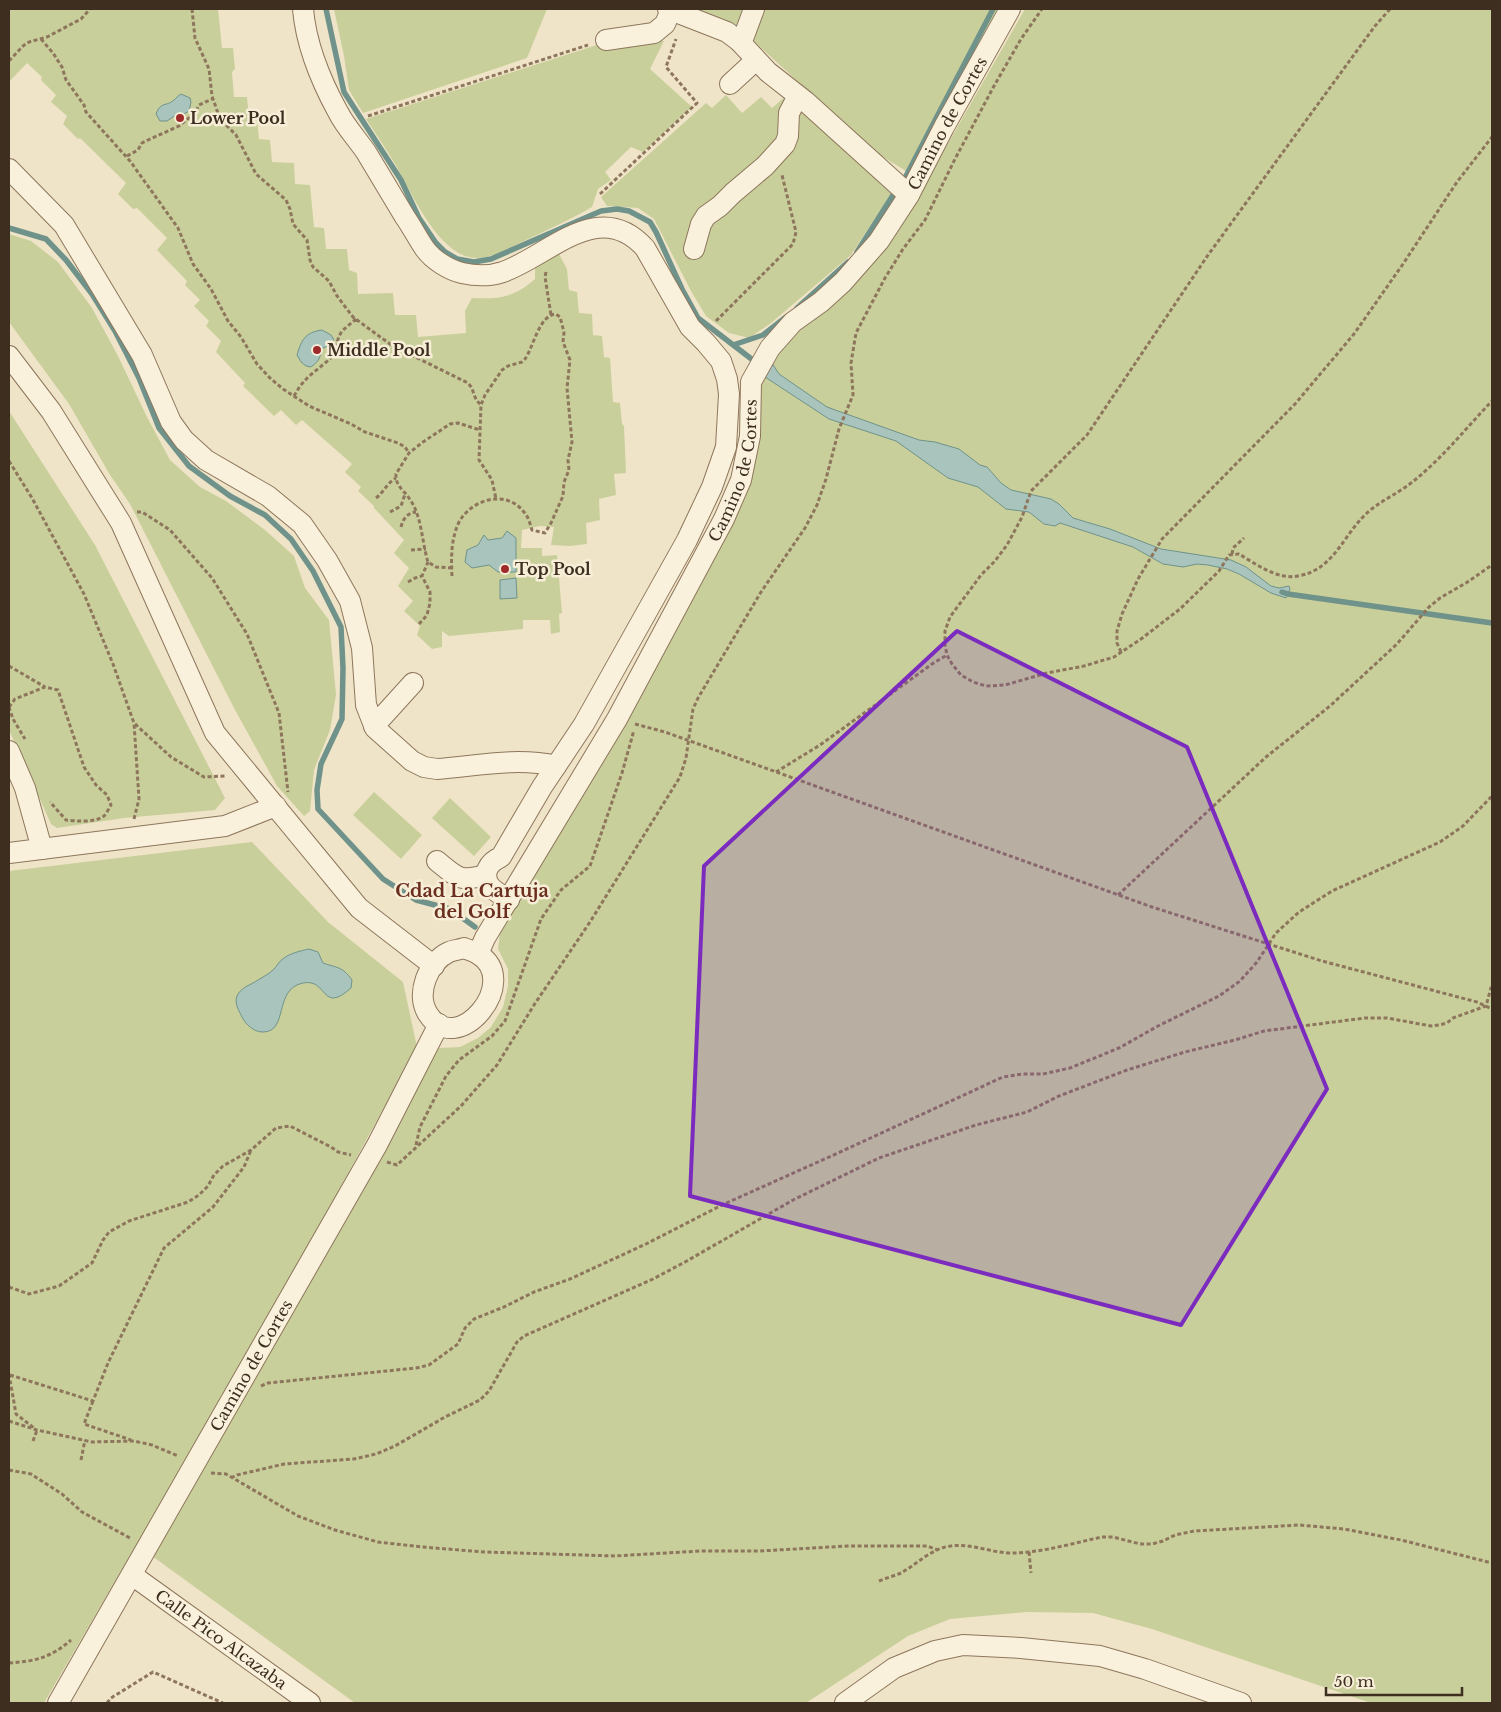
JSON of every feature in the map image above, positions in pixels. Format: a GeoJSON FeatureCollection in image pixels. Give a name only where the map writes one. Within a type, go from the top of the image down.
{"type":"FeatureCollection","features":[{"type":"Feature","properties":{"kind":"street"},"geometry":{"type":"LineString","coordinates":[[303,9],[305,28],[322,78],[338,114],[362,146],[426,250],[441,264],[461,273],[482,276],[503,272],[590,229],[611,227],[624,231],[636,238],[645,248],[690,327],[721,361],[727,379],[729,394],[726,447],[712,488],[687,540],[589,715],[501,857],[490,864],[499,891]]}},
{"type":"Feature","properties":{"kind":"street"},"geometry":{"type":"LineString","coordinates":[[739,41],[744,36],[754,9]]}},
{"type":"Feature","properties":{"kind":"street","name":"Camino de Cortes"},"geometry":{"type":"LineString","coordinates":[[478,954],[485,938],[499,891],[626,722],[724,519],[741,480],[750,436],[751,382],[770,348],[793,322],[821,302],[843,282],[879,241],[909,195],[944,127],[1010,9]]}},
{"type":"Feature","properties":{"kind":"street"},"geometry":{"type":"LineString","coordinates":[[606,40],[654,33],[665,24],[675,11],[727,32],[739,41],[768,72],[798,96],[909,195]]}},
{"type":"Feature","properties":{"kind":"street"},"geometry":{"type":"LineString","coordinates":[[730,84],[756,60]]}},
{"type":"Feature","properties":{"kind":"street"},"geometry":{"type":"LineString","coordinates":[[694,249],[701,224],[706,216],[720,206],[780,150],[788,136],[790,113],[798,96]]}},
{"type":"Feature","properties":{"kind":"street"},"geometry":{"type":"LineString","coordinates":[[9,169],[64,225],[142,354],[171,422],[184,440],[206,460],[268,496],[302,524],[326,560],[350,602],[362,648],[366,705],[374,726],[412,761],[424,767],[437,769],[520,762],[537,762],[556,766]]}},
{"type":"Feature","properties":{"kind":"street"},"geometry":{"type":"LineString","coordinates":[[9,356],[51,411],[121,524],[215,733],[359,908],[434,966]]}},
{"type":"Feature","properties":{"kind":"street"},"geometry":{"type":"LineString","coordinates":[[374,726],[413,683]]}},
{"type":"Feature","properties":{"kind":"street"},"geometry":{"type":"LineString","coordinates":[[9,751],[25,788],[42,849]]}},
{"type":"Feature","properties":{"kind":"street"},"geometry":{"type":"LineString","coordinates":[[9,853],[225,826],[276,806]]}},
{"type":"Feature","properties":{"kind":"street"},"geometry":{"type":"LineString","coordinates":[[437,861],[461,879],[469,879],[499,891]]}},
{"type":"Feature","properties":{"kind":"street"},"geometry":{"type":"LineString","coordinates":[[464,948],[478,954],[489,963],[494,978],[491,995],[483,1009],[470,1023],[456,1029],[442,1026],[431,1019],[424,1008],[422,991],[427,975],[448,952],[464,948]]}},
{"type":"Feature","properties":{"kind":"street","name":"Camino de Cortes"},"geometry":{"type":"LineString","coordinates":[[58,1703],[377,1145],[439,1024]]}},
{"type":"Feature","properties":{"kind":"street","name":"Calle Pico Alcazaba"},"geometry":{"type":"LineString","coordinates":[[132,1575],[310,1703]]}},
{"type":"Feature","properties":{"kind":"street"},"geometry":{"type":"LineString","coordinates":[[845,1703],[894,1668],[935,1651],[963,1645],[1021,1648],[1100,1656],[1145,1669],[1240,1703]]}},
{"type":"Feature","properties":{"kind":"path"},"geometry":{"type":"LineString","coordinates":[[9,61],[29,42],[41,39],[81,19],[90,9]]}},
{"type":"Feature","properties":{"kind":"path"},"geometry":{"type":"LineString","coordinates":[[192,9],[195,38],[209,68],[212,99],[220,119],[236,135],[256,174],[286,200],[293,224],[308,240],[311,264],[329,281],[337,296],[356,319],[393,346],[468,383],[476,400],[481,405]]}},
{"type":"Feature","properties":{"kind":"path"},"geometry":{"type":"LineString","coordinates":[[839,429],[853,395],[851,363],[856,333],[885,278],[903,249],[925,220],[955,159],[1021,38],[1042,9]]}},
{"type":"Feature","properties":{"kind":"path"},"geometry":{"type":"LineString","coordinates":[[1390,9],[1375,26],[1208,255],[1086,436],[1031,492],[1022,518],[1007,545],[996,561],[981,575],[950,617],[945,631],[947,655],[961,675],[973,682],[986,686],[1005,685],[1114,657],[1180,609],[1219,570],[1226,557],[1232,554],[1239,554],[1281,576],[1297,577],[1312,572],[1326,564],[1366,514],[1412,482],[1436,460],[1492,401]]}},
{"type":"Feature","properties":{"kind":"path"},"geometry":{"type":"LineString","coordinates":[[600,194],[697,103],[666,67],[675,11]]}},
{"type":"Feature","properties":{"kind":"path"},"geometry":{"type":"LineString","coordinates":[[41,39],[53,52],[62,67],[66,80],[84,105],[86,112],[127,156],[178,228],[193,264],[211,289],[228,321],[241,337],[257,364],[276,384],[309,406],[365,432],[398,443],[405,447],[409,453]]}},
{"type":"Feature","properties":{"kind":"path"},"geometry":{"type":"LineString","coordinates":[[368,116],[606,40]]}},
{"type":"Feature","properties":{"kind":"path"},"geometry":{"type":"LineString","coordinates":[[127,156],[138,150],[142,143],[179,126],[195,113],[199,105],[212,99]]}},
{"type":"Feature","properties":{"kind":"path"},"geometry":{"type":"LineString","coordinates":[[1121,652],[1117,643],[1117,631],[1127,600],[1162,539],[1295,404],[1354,334],[1457,182],[1492,137]]}},
{"type":"Feature","properties":{"kind":"path"},"geometry":{"type":"LineString","coordinates":[[716,322],[788,249],[795,238],[796,226],[782,176],[780,150]]}},
{"type":"Feature","properties":{"kind":"path"},"geometry":{"type":"LineString","coordinates":[[540,253],[546,265],[545,277],[551,315]]}},
{"type":"Feature","properties":{"kind":"path"},"geometry":{"type":"LineString","coordinates":[[452,576],[452,540],[459,522],[466,512],[476,504],[484,500],[496,498],[516,504],[529,519],[532,530],[545,532],[563,496],[564,482],[569,470],[568,460],[572,442],[567,388],[571,367],[563,342],[564,332],[560,317],[556,314],[551,315],[544,321],[525,359],[502,370],[485,394],[481,405],[479,460],[492,480],[496,498]]}},
{"type":"Feature","properties":{"kind":"path"},"geometry":{"type":"LineString","coordinates":[[294,396],[308,377],[330,359],[334,354],[342,331],[356,319]]}},
{"type":"Feature","properties":{"kind":"path"},"geometry":{"type":"LineString","coordinates":[[419,624],[427,615],[430,602],[430,592],[422,576],[428,562],[416,512],[412,502],[398,484],[396,478],[398,471],[409,453],[450,424],[458,423],[480,430]]}},
{"type":"Feature","properties":{"kind":"path"},"geometry":{"type":"LineString","coordinates":[[9,461],[32,498],[84,594],[113,664],[134,723],[140,799],[128,838]]}},
{"type":"Feature","properties":{"kind":"path"},"geometry":{"type":"LineString","coordinates":[[376,498],[382,493],[387,484],[396,478]]}},
{"type":"Feature","properties":{"kind":"path"},"geometry":{"type":"LineString","coordinates":[[390,512],[401,506],[405,493]]}},
{"type":"Feature","properties":{"kind":"path"},"geometry":{"type":"LineString","coordinates":[[114,513],[142,512],[170,530],[212,578],[247,634],[279,713],[288,792],[276,806]]}},
{"type":"Feature","properties":{"kind":"path"},"geometry":{"type":"LineString","coordinates":[[401,527],[410,513],[416,512]]}},
{"type":"Feature","properties":{"kind":"path"},"geometry":{"type":"LineString","coordinates":[[1232,554],[1233,548],[1244,538]]}},
{"type":"Feature","properties":{"kind":"path"},"geometry":{"type":"LineString","coordinates":[[411,550],[426,549]]}},
{"type":"Feature","properties":{"kind":"path"},"geometry":{"type":"LineString","coordinates":[[428,562],[436,567],[452,568]]}},
{"type":"Feature","properties":{"kind":"path"},"geometry":{"type":"LineString","coordinates":[[1118,895],[1266,757],[1330,706],[1396,644],[1440,598],[1492,565]]}},
{"type":"Feature","properties":{"kind":"path"},"geometry":{"type":"LineString","coordinates":[[408,582],[422,576]]}},
{"type":"Feature","properties":{"kind":"path"},"geometry":{"type":"LineString","coordinates":[[776,772],[820,745],[947,655]]}},
{"type":"Feature","properties":{"kind":"path"},"geometry":{"type":"LineString","coordinates":[[9,666],[45,687],[58,690],[84,767],[96,785],[107,795],[111,805],[104,816],[91,820],[66,820],[55,810],[46,796]]}},
{"type":"Feature","properties":{"kind":"path"},"geometry":{"type":"LineString","coordinates":[[28,745],[12,720],[9,707],[16,699],[45,687]]}},
{"type":"Feature","properties":{"kind":"path"},"geometry":{"type":"LineString","coordinates":[[416,1146],[420,1127],[446,1076],[459,1060],[492,1036],[505,1021],[541,919],[561,890],[590,866],[622,773],[626,722],[665,732],[1118,895],[1322,961],[1477,1002],[1492,1009]]}},
{"type":"Feature","properties":{"kind":"path"},"geometry":{"type":"LineString","coordinates":[[134,723],[171,757],[204,777],[249,774]]}},
{"type":"Feature","properties":{"kind":"path"},"geometry":{"type":"LineString","coordinates":[[260,1386],[268,1383],[416,1368],[429,1365],[458,1344],[465,1328],[474,1319],[629,1252],[722,1205],[838,1154],[1003,1077],[1022,1074],[1043,1074],[1070,1068],[1119,1048],[1226,991],[1240,981],[1257,962],[1276,933],[1299,912],[1332,891],[1440,842],[1463,826],[1492,796]]}},
{"type":"Feature","properties":{"kind":"path"},"geometry":{"type":"LineString","coordinates":[[1486,1006],[1492,984]]}},
{"type":"Feature","properties":{"kind":"path"},"geometry":{"type":"LineString","coordinates":[[231,1478],[284,1464],[332,1461],[369,1456],[396,1446],[445,1417],[480,1400],[489,1391],[517,1342],[524,1336],[653,1279],[793,1200],[879,1158],[976,1125],[1027,1112],[1086,1085],[1154,1061],[1264,1031],[1365,1018],[1387,1018],[1431,1026],[1447,1023],[1453,1018],[1486,1006]]}},
{"type":"Feature","properties":{"kind":"path"},"geometry":{"type":"LineString","coordinates":[[251,1150],[244,1167],[213,1207],[164,1248],[108,1362],[84,1424],[152,1445],[178,1457],[193,1468],[226,1474],[298,1516],[378,1542],[485,1552],[615,1556],[847,1546],[927,1546],[938,1550]]}},
{"type":"Feature","properties":{"kind":"path"},"geometry":{"type":"LineString","coordinates":[[37,1430],[16,1414],[9,1375],[94,1401]]}},
{"type":"Feature","properties":{"kind":"path"},"geometry":{"type":"LineString","coordinates":[[9,1421],[37,1430],[92,1442],[134,1441]]}},
{"type":"Feature","properties":{"kind":"path"},"geometry":{"type":"LineString","coordinates":[[33,1441],[37,1430]]}},
{"type":"Feature","properties":{"kind":"path"},"geometry":{"type":"LineString","coordinates":[[81,1460],[85,1440]]}},
{"type":"Feature","properties":{"kind":"path"},"geometry":{"type":"LineString","coordinates":[[193,1468],[215,1465]]}},
{"type":"Feature","properties":{"kind":"path"},"geometry":{"type":"LineString","coordinates":[[9,1470],[31,1474],[48,1484],[82,1512],[133,1540],[130,1544]]}},
{"type":"Feature","properties":{"kind":"path"},"geometry":{"type":"LineString","coordinates":[[879,1581],[899,1574],[938,1550],[949,1546],[961,1545],[998,1553],[1029,1552],[1102,1537],[1113,1537],[1140,1544],[1152,1544],[1175,1535],[1194,1531],[1299,1525],[1344,1529],[1401,1540],[1492,1563]]}},
{"type":"Feature","properties":{"kind":"path"},"geometry":{"type":"LineString","coordinates":[[1029,1552],[1031,1573]]}},
{"type":"Feature","properties":{"kind":"path"},"geometry":{"type":"LineString","coordinates":[[9,1663],[36,1661],[58,1652],[75,1637]]}},
{"type":"Feature","properties":{"kind":"path"},"geometry":{"type":"LineString","coordinates":[[107,1703],[111,1698],[153,1672],[222,1703]]}},
{"type":"Feature","properties":{"kind":"highlighted area"},"geometry":{"type":"Polygon","coordinates":[[[957,631],[1187,747],[1327,1089],[1181,1325],[690,1196],[704,866],[957,631]]]}},
{"type":"Feature","properties":{"kind":"green space"},"geometry":{"type":"Polygon","coordinates":[[[9,9],[218,9],[222,48],[233,48],[235,69],[232,72],[234,97],[247,97],[249,118],[257,118],[259,139],[270,140],[272,162],[294,163],[295,184],[310,185],[314,227],[324,228],[326,249],[347,249],[349,270],[357,273],[358,294],[393,293],[395,315],[416,315],[418,337],[466,333],[465,311],[472,298],[490,298],[513,294],[535,279],[535,262],[557,250],[567,269],[569,290],[577,292],[579,313],[592,314],[593,335],[602,336],[604,357],[610,358],[613,402],[620,403],[622,424],[624,426],[626,473],[614,474],[616,495],[599,499],[600,520],[586,523],[587,544],[570,546],[551,545],[554,527],[540,526],[522,530],[521,548],[542,548],[542,556],[557,555],[562,613],[559,614],[560,632],[551,634],[550,620],[523,620],[523,629],[449,636],[442,631],[442,647],[432,649],[417,635],[420,626],[404,611],[413,601],[398,586],[409,568],[394,553],[404,540],[358,491],[361,487],[345,472],[352,464],[302,420],[296,425],[281,410],[274,416],[243,386],[245,383],[216,352],[221,341],[206,326],[209,321],[194,306],[200,300],[185,285],[187,281],[157,250],[167,238],[137,208],[133,209],[118,194],[126,183],[63,124],[67,116],[51,102],[56,95],[41,80],[42,77],[27,63],[9,82],[9,9]]]}},
{"type":"Feature","properties":{"kind":"green space"},"geometry":{"type":"Polygon","coordinates":[[[334,9],[547,9],[527,58],[363,113],[349,90],[334,9]]]}},
{"type":"Feature","properties":{"kind":"green space"},"geometry":{"type":"Polygon","coordinates":[[[696,9],[999,9],[906,171],[875,152],[735,24],[696,9]]]}},
{"type":"Feature","properties":{"kind":"green space"},"geometry":{"type":"Polygon","coordinates":[[[1025,9],[1492,9],[1492,1703],[1371,1703],[1152,1629],[1093,1613],[1026,1612],[950,1619],[908,1636],[806,1703],[355,1703],[152,1556],[439,1048],[460,1047],[478,1038],[491,1027],[503,1007],[508,986],[508,969],[498,949],[500,933],[745,492],[762,375],[783,342],[869,267],[899,229],[1025,9]]]}},
{"type":"Feature","properties":{"kind":"green space"},"geometry":{"type":"Polygon","coordinates":[[[664,41],[650,69],[692,107],[643,152],[631,147],[605,172],[611,180],[598,189],[592,207],[501,252],[483,258],[463,255],[439,236],[418,206],[395,164],[366,119],[603,43],[664,41]]]}},
{"type":"Feature","properties":{"kind":"green space"},"geometry":{"type":"Polygon","coordinates":[[[726,95],[742,113],[761,97],[772,108],[786,96],[895,188],[851,255],[771,323],[749,338],[729,333],[706,316],[654,219],[638,208],[607,206],[601,197],[706,103],[712,108],[726,95]]]}},
{"type":"Feature","properties":{"kind":"green space"},"geometry":{"type":"Polygon","coordinates":[[[9,234],[31,241],[58,262],[92,308],[170,460],[200,487],[226,501],[265,530],[294,556],[305,588],[329,620],[336,695],[330,730],[314,770],[310,811],[304,816],[277,786],[234,708],[130,504],[110,475],[69,404],[9,322],[9,234]]]}},
{"type":"Feature","properties":{"kind":"green space"},"geometry":{"type":"Polygon","coordinates":[[[9,411],[95,545],[225,798],[215,810],[124,818],[57,828],[51,824],[9,730],[9,411]]]}},
{"type":"Feature","properties":{"kind":"green space"},"geometry":{"type":"Polygon","coordinates":[[[374,792],[422,835],[401,859],[353,815],[374,792]]]}},
{"type":"Feature","properties":{"kind":"green space"},"geometry":{"type":"Polygon","coordinates":[[[450,798],[491,837],[474,856],[432,818],[450,798]]]}},
{"type":"Feature","properties":{"kind":"green space"},"geometry":{"type":"Polygon","coordinates":[[[252,842],[328,922],[403,982],[417,1047],[279,1300],[44,1703],[9,1703],[9,871],[252,842]]]}},
{"type":"Feature","properties":{"kind":"water"},"geometry":{"type":"Polygon","coordinates":[[[181,94],[190,98],[189,111],[184,114],[179,113],[167,121],[160,121],[156,114],[160,107],[171,102],[181,94]]]}},
{"type":"Feature","properties":{"kind":"water"},"geometry":{"type":"Polygon","coordinates":[[[322,330],[331,335],[334,340],[332,344],[323,348],[314,365],[311,367],[306,366],[297,355],[300,345],[308,335],[322,330]]]}},
{"type":"Feature","properties":{"kind":"water"},"geometry":{"type":"Polygon","coordinates":[[[770,360],[779,374],[827,407],[919,440],[935,442],[959,449],[980,465],[987,467],[1001,483],[1011,490],[1051,499],[1073,518],[1110,529],[1161,549],[1231,560],[1246,567],[1271,586],[1279,588],[1289,586],[1290,589],[1286,598],[1271,593],[1227,569],[1197,564],[1183,567],[1163,564],[1133,547],[1060,523],[1055,526],[1044,524],[1029,512],[1006,509],[978,487],[948,478],[896,441],[829,419],[762,375],[770,360]]]}},
{"type":"Feature","properties":{"kind":"water"},"geometry":{"type":"Polygon","coordinates":[[[507,531],[516,538],[516,572],[498,572],[489,565],[472,568],[465,562],[467,550],[478,545],[484,535],[488,540],[502,538],[507,531]]]}},
{"type":"Feature","properties":{"kind":"water"},"geometry":{"type":"Polygon","coordinates":[[[516,578],[517,598],[500,599],[500,580],[516,578]]]}},
{"type":"Feature","properties":{"kind":"water"},"geometry":{"type":"Polygon","coordinates":[[[309,949],[318,952],[323,963],[345,972],[352,980],[351,988],[334,998],[325,994],[317,985],[303,983],[294,987],[288,993],[276,1025],[271,1030],[260,1032],[251,1028],[237,1007],[236,999],[239,993],[274,969],[287,956],[309,949]]]}},
{"type":"Feature","properties":{"kind":"waterway"},"geometry":{"type":"LineString","coordinates":[[326,9],[344,92],[401,180],[419,218],[436,243],[445,252],[457,259],[474,262],[491,259],[601,211],[617,209],[629,211],[650,222],[698,318],[758,364]]}},
{"type":"Feature","properties":{"kind":"waterway"},"geometry":{"type":"LineString","coordinates":[[905,178],[993,9]]}},
{"type":"Feature","properties":{"kind":"waterway"},"geometry":{"type":"LineString","coordinates":[[857,252],[895,192]]}},
{"type":"Feature","properties":{"kind":"waterway"},"geometry":{"type":"LineString","coordinates":[[9,228],[46,239],[66,260],[92,294],[115,331],[139,378],[159,428],[189,466],[230,496],[265,515],[291,539],[313,571],[341,627],[343,668],[342,719],[321,764],[317,790],[318,809],[383,879],[416,900],[450,909],[475,927]]}},
{"type":"Feature","properties":{"kind":"waterway"},"geometry":{"type":"LineString","coordinates":[[797,308],[848,262]]}},
{"type":"Feature","properties":{"kind":"waterway"},"geometry":{"type":"LineString","coordinates":[[733,345],[763,335],[786,317]]}},
{"type":"Feature","properties":{"kind":"waterway"},"geometry":{"type":"LineString","coordinates":[[1282,592],[1492,623]]}},
{"type":"Feature","properties":{"kind":"place","name":"Lower Pool"},"geometry":{"type":"Point","coordinates":[180,118]}},
{"type":"Feature","properties":{"kind":"place","name":"Middle Pool"},"geometry":{"type":"Point","coordinates":[317,350]}},
{"type":"Feature","properties":{"kind":"place","name":"Top Pool"},"geometry":{"type":"Point","coordinates":[505,569]}},
{"type":"Feature","properties":{"kind":"district","name":"Cdad La Cartuja del Golf"},"geometry":{"type":"Point","coordinates":[472,901]}}]}
